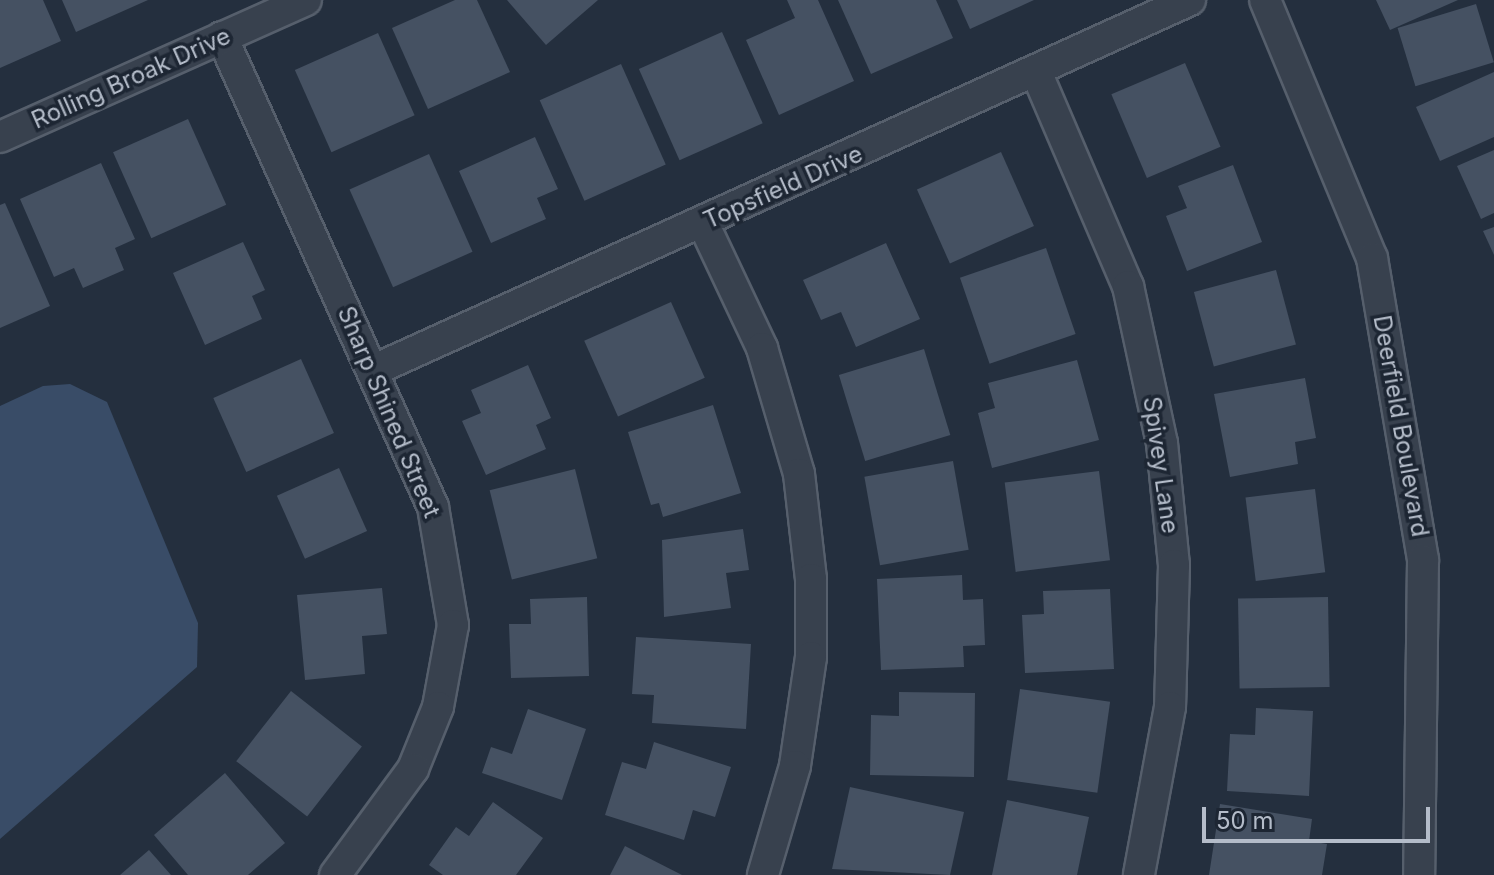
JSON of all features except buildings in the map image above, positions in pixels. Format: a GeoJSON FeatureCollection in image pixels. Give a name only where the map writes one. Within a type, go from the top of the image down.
{"type":"FeatureCollection","features":[{"type":"Feature","properties":{"kind":"street","name":"Rolling Broak Drive"},"geometry":{"type":"LineString","coordinates":[[0,137],[306,0]]}},
{"type":"Feature","properties":{"kind":"street","name":"Topsfield Drive"},"geometry":{"type":"LineString","coordinates":[[374,370],[1037,74],[1190,0]]}},
{"type":"Feature","properties":{"kind":"street","name":"Deerfield Boulevard"},"geometry":{"type":"LineString","coordinates":[[1265,0],[1372,258],[1423,560],[1419,875]]}},
{"type":"Feature","properties":{"kind":"street","name":"Sharp Shined Street"},"geometry":{"type":"LineString","coordinates":[[222,37],[433,507],[453,625],[438,707],[413,769],[335,875]]}},
{"type":"Feature","properties":{"kind":"street","name":"Spivey Lane"},"geometry":{"type":"LineString","coordinates":[[1037,74],[1128,286],[1162,443],[1174,565],[1170,707],[1139,875]]}},
{"type":"Feature","properties":{"kind":"street"},"geometry":{"type":"LineString","coordinates":[[703,223],[762,348],[799,474],[811,579],[811,657],[795,766],[763,875]]}},
{"type":"Feature","properties":{"kind":"water"},"geometry":{"type":"Polygon","coordinates":[[[70,384],[107,402],[198,623],[197,667],[0,839],[0,406],[43,386],[70,384]]]}}]}
